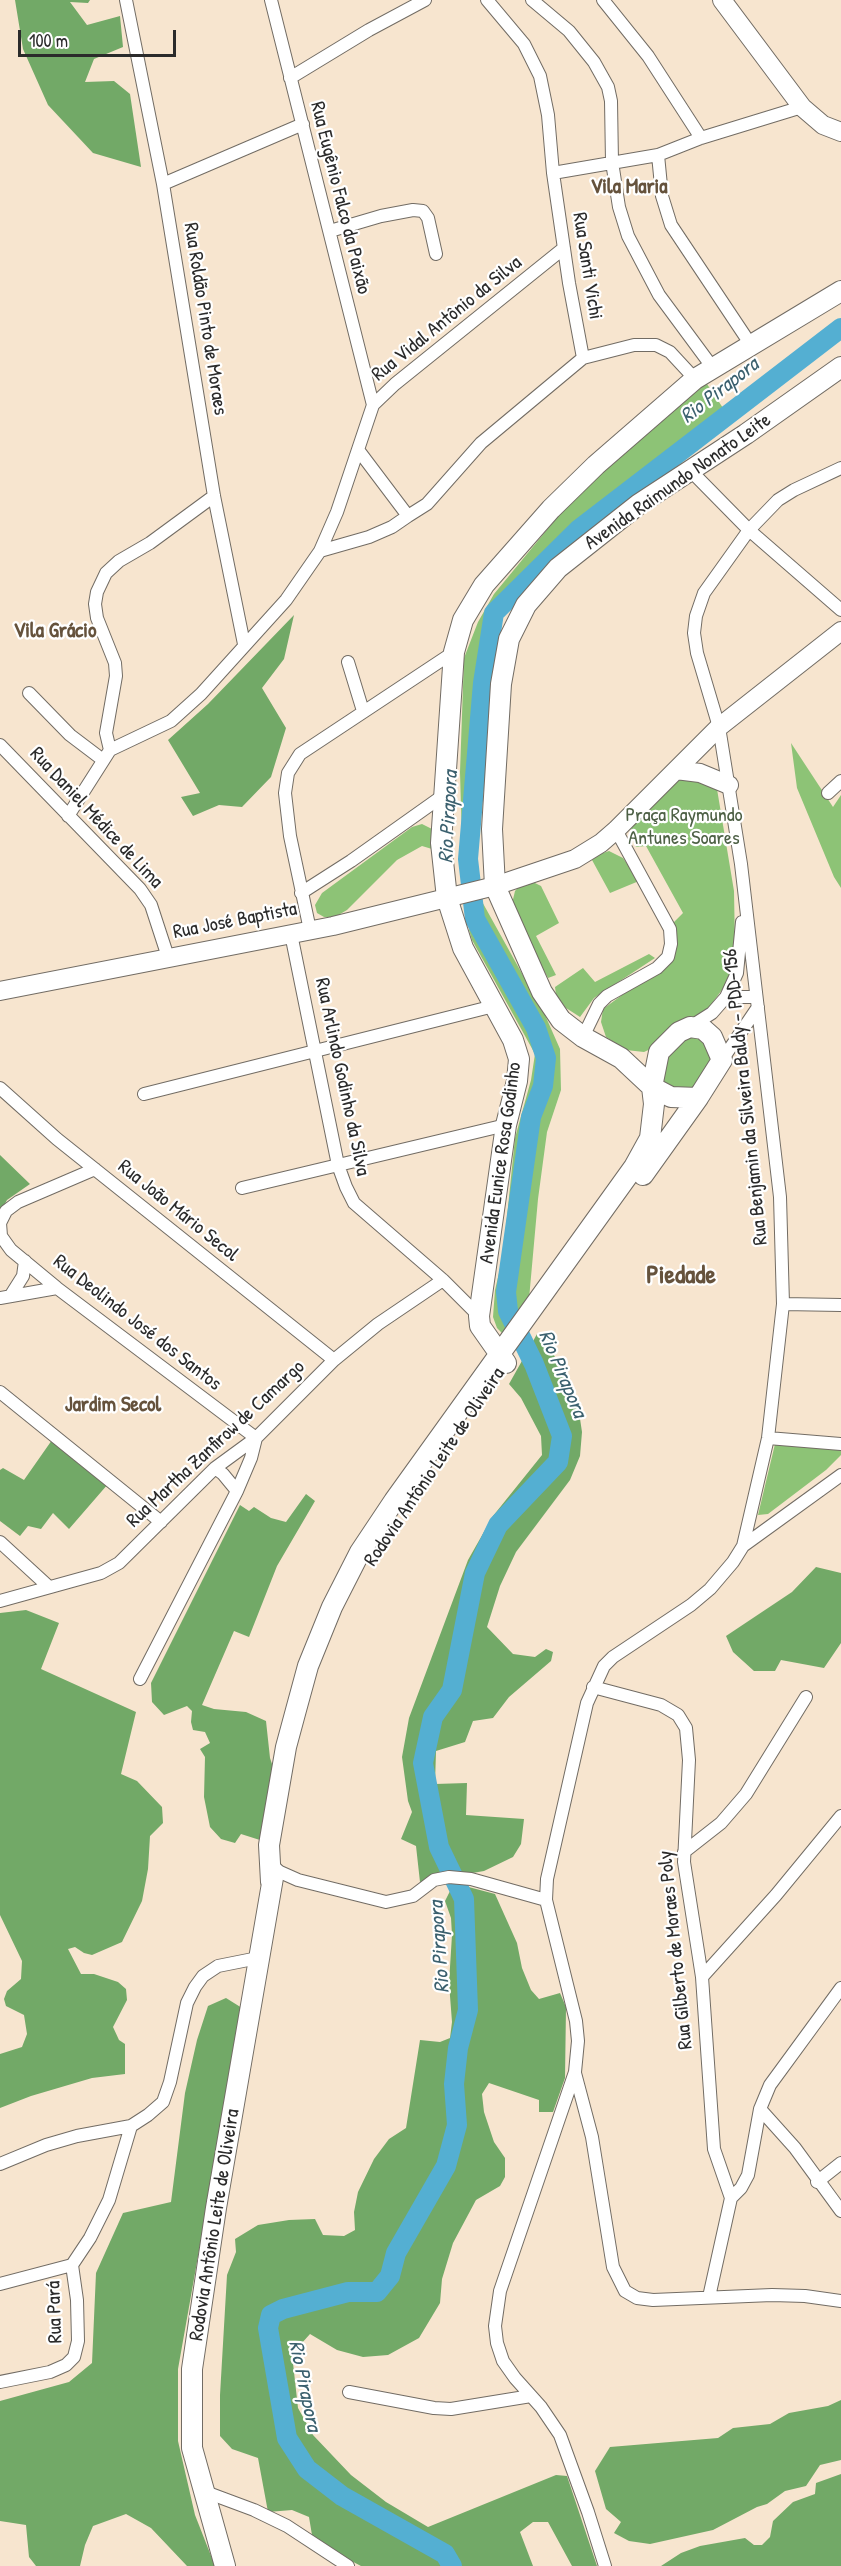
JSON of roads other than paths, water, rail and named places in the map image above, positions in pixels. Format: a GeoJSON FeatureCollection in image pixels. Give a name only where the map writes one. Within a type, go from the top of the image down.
{"type":"FeatureCollection","features":[{"type":"Feature","properties":{"kind":"main road"},"geometry":{"type":"LineString","coordinates":[[695,379],[841,291]]}},
{"type":"Feature","properties":{"kind":"main road","name":"Avenida Raimundo Nonato Leite"},"geometry":{"type":"LineString","coordinates":[[653,1096],[621,1058],[583,1037],[561,1020],[542,992],[486,888],[492,836],[501,684],[509,639],[526,605],[558,568],[639,504],[689,469],[746,434],[841,367]]}},
{"type":"Feature","properties":{"kind":"main road","name":"Avenida Eunice Rosa Godinho"},"geometry":{"type":"LineString","coordinates":[[505,1355],[487,1337],[480,1326],[479,1316],[506,1125],[517,1081],[519,1059],[513,1040],[463,948],[441,843],[454,652],[463,620],[483,585],[551,509],[596,465],[695,379]]}},
{"type":"Feature","properties":{"kind":"main road"},"geometry":{"type":"LineString","coordinates":[[621,1058],[641,1058],[659,1052],[678,1032],[690,1027],[703,1029],[712,1037],[722,1060]]}},
{"type":"Feature","properties":{"kind":"main road","name":"Rodovia Antônio Leite de Oliveira"},"geometry":{"type":"LineString","coordinates":[[531,1320],[644,1154],[650,1138],[659,1052]]}},
{"type":"Feature","properties":{"kind":"main road","name":"Rodovia Antônio Leite de Oliveira"},"geometry":{"type":"LineString","coordinates":[[225,2566],[192,2448],[192,2369],[216,2208],[272,1873],[284,1836],[300,1741],[320,1669],[369,1560],[505,1355],[664,1146],[722,1060]]}},
{"type":"Feature","properties":{"kind":"main road"},"geometry":{"type":"LineString","coordinates":[[664,1146],[653,1096],[698,1098]]}},
{"type":"Feature","properties":{"kind":"main road"},"geometry":{"type":"LineString","coordinates":[[485,1374],[487,1337]]}},
{"type":"Feature","properties":{"kind":"main road","name":"Rodovia Antônio Leite de Oliveira"},"geometry":{"type":"LineString","coordinates":[[272,1873],[269,1845],[286,1747],[308,1666],[333,1607],[360,1552],[394,1501],[485,1374],[505,1355]]}},
{"type":"Feature","properties":{"kind":"street","name":"Rua Roldão Pinto de Moraes"},"geometry":{"type":"LineString","coordinates":[[126,0],[163,184],[214,495],[244,644]]}},
{"type":"Feature","properties":{"kind":"street","name":"Rua Eugênio Falco da Paixão"},"geometry":{"type":"LineString","coordinates":[[271,0],[374,405]]}},
{"type":"Feature","properties":{"kind":"street"},"geometry":{"type":"LineString","coordinates":[[290,78],[369,30],[426,0]]}},
{"type":"Feature","properties":{"kind":"street","name":"Rua Santi Vichi"},"geometry":{"type":"LineString","coordinates":[[487,0],[524,44],[540,76],[548,115],[553,173],[564,248],[583,358]]}},
{"type":"Feature","properties":{"kind":"street"},"geometry":{"type":"LineString","coordinates":[[532,0],[569,31],[594,62],[608,87],[611,101],[612,162],[622,217],[628,236],[642,266],[680,326],[712,368]]}},
{"type":"Feature","properties":{"kind":"street"},"geometry":{"type":"LineString","coordinates":[[603,0],[648,56],[701,138]]}},
{"type":"Feature","properties":{"kind":"street"},"geometry":{"type":"LineString","coordinates":[[722,0],[802,107],[823,125],[841,132]]}},
{"type":"Feature","properties":{"kind":"street"},"geometry":{"type":"LineString","coordinates":[[553,173],[658,155],[701,138],[802,107]]}},
{"type":"Feature","properties":{"kind":"street"},"geometry":{"type":"LineString","coordinates":[[163,184],[303,124]]}},
{"type":"Feature","properties":{"kind":"street"},"geometry":{"type":"LineString","coordinates":[[658,155],[662,196],[671,225],[751,345]]}},
{"type":"Feature","properties":{"kind":"street"},"geometry":{"type":"LineString","coordinates":[[330,231],[381,216],[412,210],[423,211],[428,218],[436,254]]}},
{"type":"Feature","properties":{"kind":"street","name":"Rua Vidal Antônio da Silva"},"geometry":{"type":"LineString","coordinates":[[107,755],[171,721],[201,694],[286,600],[320,551],[337,512],[374,405],[395,384],[564,248]]}},
{"type":"Feature","properties":{"kind":"street"},"geometry":{"type":"LineString","coordinates":[[320,551],[369,537],[392,527],[427,504],[481,443],[583,358],[634,345],[656,345],[670,352],[695,379]]}},
{"type":"Feature","properties":{"kind":"street"},"geometry":{"type":"LineString","coordinates":[[359,451],[408,516]]}},
{"type":"Feature","properties":{"kind":"street","name":"Rua Benjamin da Silveira Baldy - PDD-156"},"geometry":{"type":"LineString","coordinates":[[605,2566],[560,2435],[503,2361],[497,2343],[495,2326],[500,2291],[575,2072],[578,2041],[576,2021],[546,1900],[548,1879],[581,1721],[593,1687],[604,1666],[613,1657],[710,1589],[733,1562],[743,1546],[768,1438],[783,1304],[780,1197],[742,872],[719,727],[697,653],[694,633],[696,616],[704,593],[749,530],[778,500],[841,468]]}},
{"type":"Feature","properties":{"kind":"street"},"geometry":{"type":"LineString","coordinates":[[689,469],[749,530],[841,610]]}},
{"type":"Feature","properties":{"kind":"street"},"geometry":{"type":"LineString","coordinates":[[68,816],[107,755],[107,726],[116,676],[114,663],[97,618],[95,604],[97,592],[106,573],[119,561],[150,543],[214,495]]}},
{"type":"Feature","properties":{"kind":"street","name":"Rua José Baptista"},"geometry":{"type":"LineString","coordinates":[[0,991],[310,930],[486,888],[575,858],[601,843],[616,830],[719,727],[841,631]]}},
{"type":"Feature","properties":{"kind":"street"},"geometry":{"type":"LineString","coordinates":[[310,930],[290,836],[285,793],[288,774],[300,754],[454,652]]}},
{"type":"Feature","properties":{"kind":"street"},"geometry":{"type":"LineString","coordinates":[[348,662],[363,711]]}},
{"type":"Feature","properties":{"kind":"street"},"geometry":{"type":"LineString","coordinates":[[29,693],[70,735],[107,755]]}},
{"type":"Feature","properties":{"kind":"street","name":"Rua Daniel Médice de Lima"},"geometry":{"type":"LineString","coordinates":[[0,745],[146,897],[159,925],[168,957]]}},
{"type":"Feature","properties":{"kind":"street"},"geometry":{"type":"LineString","coordinates":[[676,770],[700,773],[729,785]]}},
{"type":"Feature","properties":{"kind":"street"},"geometry":{"type":"LineString","coordinates":[[828,793],[841,781]]}},
{"type":"Feature","properties":{"kind":"street"},"geometry":{"type":"LineString","coordinates":[[301,892],[351,861],[444,795]]}},
{"type":"Feature","properties":{"kind":"street"},"geometry":{"type":"LineString","coordinates":[[583,1037],[599,1004],[607,996],[657,968],[668,957],[671,944],[670,929],[616,830]]}},
{"type":"Feature","properties":{"kind":"street"},"geometry":{"type":"LineString","coordinates":[[690,1027],[712,1013],[726,997],[737,973],[742,932],[742,872]]}},
{"type":"Feature","properties":{"kind":"street","name":"Rua Arlindo Godinho da Silva"},"geometry":{"type":"LineString","coordinates":[[291,934],[338,1165],[346,1187],[354,1203],[442,1280],[479,1316]]}},
{"type":"Feature","properties":{"kind":"street"},"geometry":{"type":"LineString","coordinates":[[737,973],[753,964]]}},
{"type":"Feature","properties":{"kind":"street"},"geometry":{"type":"LineString","coordinates":[[726,997],[757,1002]]}},
{"type":"Feature","properties":{"kind":"street","name":"Rodovia Antônio Leite de Oliveira"},"geometry":{"type":"LineString","coordinates":[[722,1060],[757,1002]]}},
{"type":"Feature","properties":{"kind":"street"},"geometry":{"type":"LineString","coordinates":[[144,1094],[494,1006]]}},
{"type":"Feature","properties":{"kind":"street","name":"Rua João Mário Secol"},"geometry":{"type":"LineString","coordinates":[[0,1088],[94,1169],[334,1360]]}},
{"type":"Feature","properties":{"kind":"street"},"geometry":{"type":"LineString","coordinates":[[242,1188],[506,1125]]}},
{"type":"Feature","properties":{"kind":"street","name":"Rua Deolindo José dos Santos"},"geometry":{"type":"LineString","coordinates":[[94,1169],[18,1202],[6,1211],[0,1223],[1,1236],[12,1250],[57,1288],[256,1438]]}},
{"type":"Feature","properties":{"kind":"street"},"geometry":{"type":"LineString","coordinates":[[5,1296],[22,1276],[25,1261]]}},
{"type":"Feature","properties":{"kind":"street","name":"Rua Martha Zanfirow de Camargo"},"geometry":{"type":"LineString","coordinates":[[0,1601],[101,1573],[119,1563],[214,1468],[256,1438],[334,1360],[378,1324],[442,1280]]}},
{"type":"Feature","properties":{"kind":"street"},"geometry":{"type":"LineString","coordinates":[[5,1296],[57,1288]]}},
{"type":"Feature","properties":{"kind":"street"},"geometry":{"type":"LineString","coordinates":[[783,1304],[841,1305]]}},
{"type":"Feature","properties":{"kind":"street"},"geometry":{"type":"LineString","coordinates":[[0,1392],[161,1522]]}},
{"type":"Feature","properties":{"kind":"street"},"geometry":{"type":"LineString","coordinates":[[140,1679],[237,1491],[251,1458],[256,1438]]}},
{"type":"Feature","properties":{"kind":"street"},"geometry":{"type":"LineString","coordinates":[[768,1438],[841,1444]]}},
{"type":"Feature","properties":{"kind":"street"},"geometry":{"type":"LineString","coordinates":[[214,1468],[223,1474],[237,1491]]}},
{"type":"Feature","properties":{"kind":"street"},"geometry":{"type":"LineString","coordinates":[[743,1546],[841,1475]]}},
{"type":"Feature","properties":{"kind":"street"},"geometry":{"type":"LineString","coordinates":[[0,1542],[49,1587]]}},
{"type":"Feature","properties":{"kind":"street","name":"Rua Gilberto de Moraes Poly"},"geometry":{"type":"LineString","coordinates":[[593,1687],[661,1705],[678,1715],[686,1728],[689,1760],[684,1852],[702,1977],[714,2148],[731,2198]]}},
{"type":"Feature","properties":{"kind":"street"},"geometry":{"type":"LineString","coordinates":[[684,1852],[721,1823],[746,1794],[806,1697]]}},
{"type":"Feature","properties":{"kind":"street"},"geometry":{"type":"LineString","coordinates":[[702,1977],[776,1895],[841,1816]]}},
{"type":"Feature","properties":{"kind":"street"},"geometry":{"type":"LineString","coordinates":[[272,1873],[386,1902],[413,1896],[434,1880],[449,1877],[471,1879],[546,1900]]}},
{"type":"Feature","properties":{"kind":"street"},"geometry":{"type":"LineString","coordinates":[[0,2164],[46,2145],[77,2136],[131,2126],[148,2115],[163,2102],[170,2082],[187,2003],[203,1976],[218,1966],[258,1958]]}},
{"type":"Feature","properties":{"kind":"street"},"geometry":{"type":"LineString","coordinates":[[709,2297],[731,2198],[741,2188],[748,2175],[760,2109],[770,2085],[841,1988]]}},
{"type":"Feature","properties":{"kind":"street"},"geometry":{"type":"LineString","coordinates":[[575,2072],[592,2137],[613,2267],[625,2291],[637,2298],[653,2300],[805,2296],[841,2301]]}},
{"type":"Feature","properties":{"kind":"street"},"geometry":{"type":"LineString","coordinates":[[760,2109],[795,2148],[817,2182],[841,2211]]}},
{"type":"Feature","properties":{"kind":"street","name":"Rua Pará"},"geometry":{"type":"LineString","coordinates":[[0,2382],[50,2372],[66,2365],[74,2357],[78,2342],[77,2300],[72,2265],[90,2238],[110,2200],[131,2126]]}},
{"type":"Feature","properties":{"kind":"street"},"geometry":{"type":"LineString","coordinates":[[817,2182],[841,2163]]}},
{"type":"Feature","properties":{"kind":"street"},"geometry":{"type":"LineString","coordinates":[[0,2284],[72,2265]]}},
{"type":"Feature","properties":{"kind":"street"},"geometry":{"type":"LineString","coordinates":[[349,2392],[434,2408],[451,2409],[531,2396]]}},
{"type":"Feature","properties":{"kind":"street"},"geometry":{"type":"LineString","coordinates":[[203,2491],[254,2510],[287,2526],[348,2566]]}},
{"type":"Feature","properties":{"kind":"waterway","name":"Rio Pirapora"},"geometry":{"type":"LineString","coordinates":[[452,2566],[445,2554],[342,2496],[307,2469],[287,2438],[268,2328],[271,2315],[283,2309],[348,2292],[377,2292],[390,2276],[396,2253],[446,2166],[457,2125],[454,2084],[458,2048],[468,2010],[464,1899],[439,1847],[423,1763],[433,1717],[452,1690],[475,1573],[498,1525],[558,1462],[562,1436],[534,1364],[508,1311],[506,1292],[531,1117],[543,1086],[546,1058],[536,1028],[475,919],[468,859],[483,683],[494,613],[578,530],[841,328]]}},
{"type":"Feature","properties":{"kind":"district","name":"Vila Maria"},"geometry":{"type":"Point","coordinates":[629,187]}},
{"type":"Feature","properties":{"kind":"district","name":"Vila Grácio"},"geometry":{"type":"Point","coordinates":[55,631]}},
{"type":"Feature","properties":{"kind":"district","name":"Piedade"},"geometry":{"type":"Point","coordinates":[681,1276]}},
{"type":"Feature","properties":{"kind":"district","name":"Jardim Secol"},"geometry":{"type":"Point","coordinates":[113,1405]}},
{"type":"Feature","properties":{"kind":"park label","name":"Praça Raymundo Antunes Soares"},"geometry":{"type":"Point","coordinates":[684,828]}}]}
